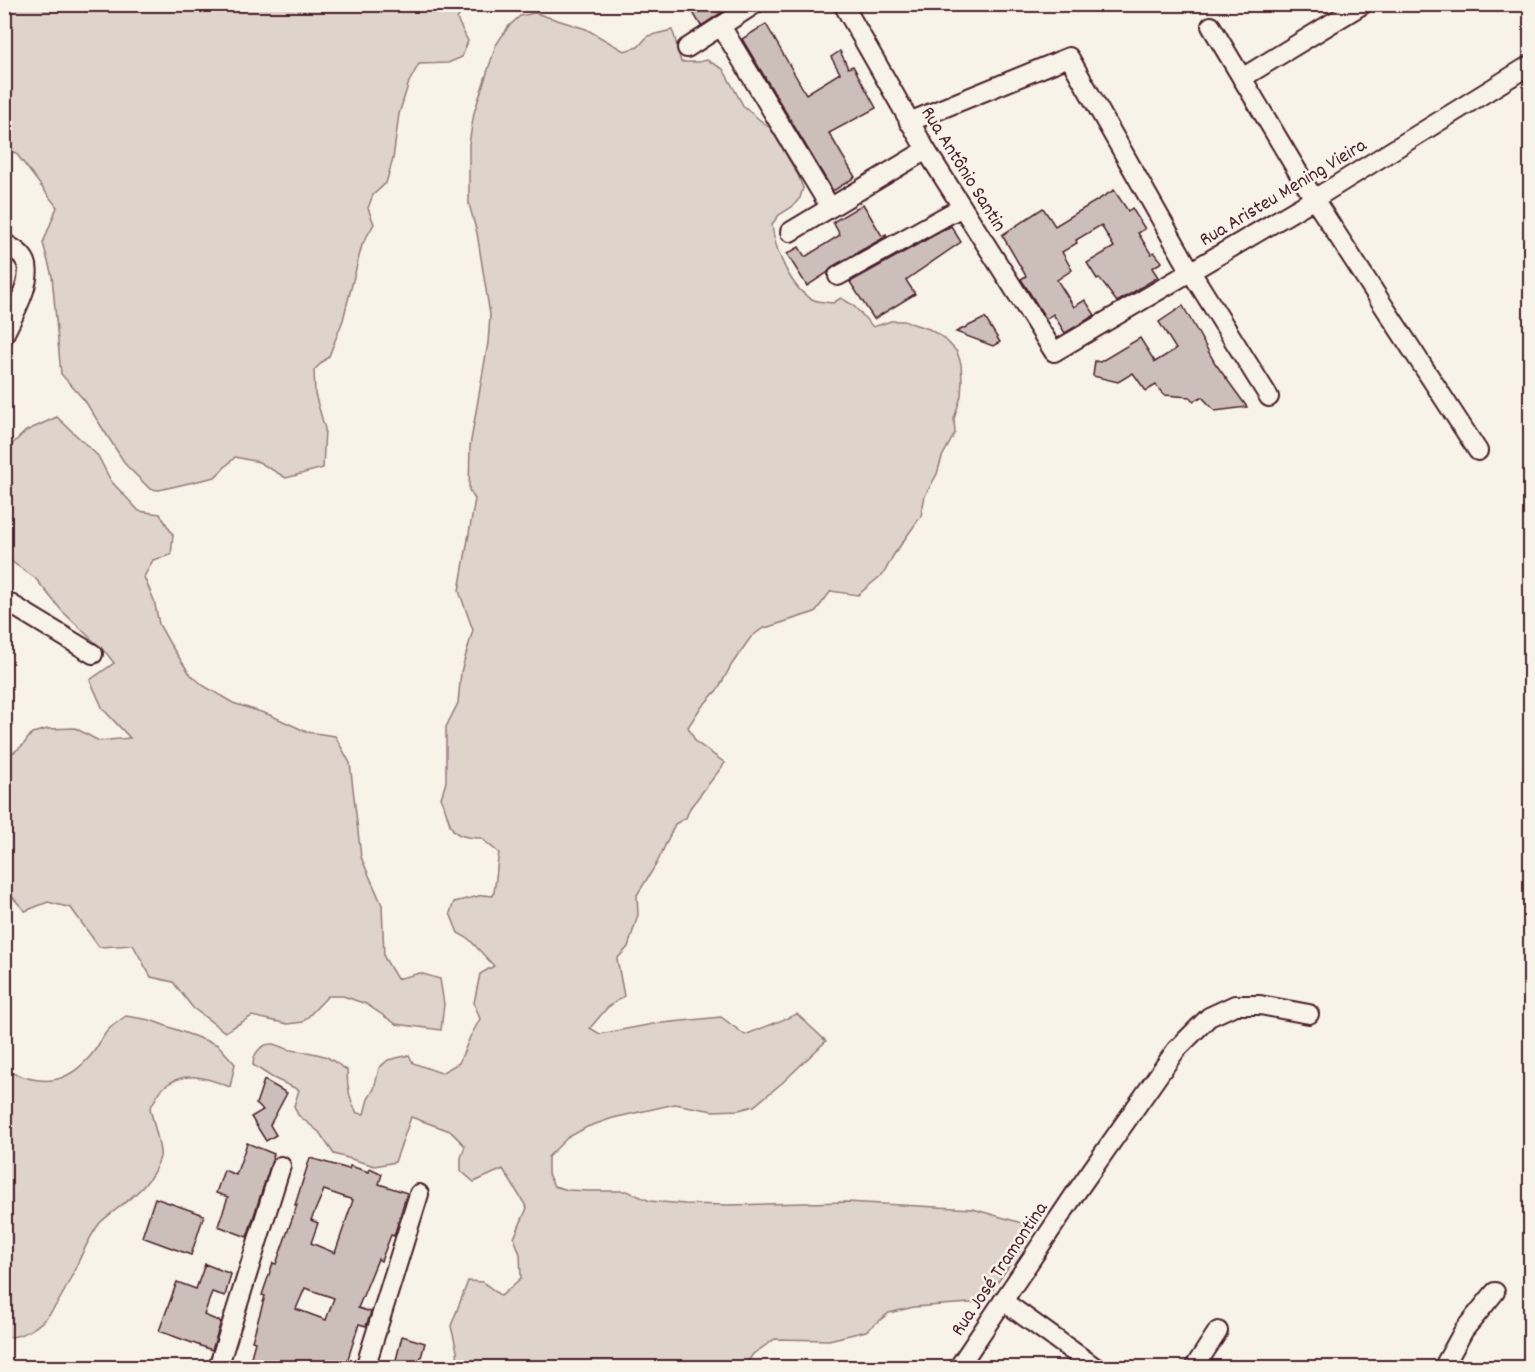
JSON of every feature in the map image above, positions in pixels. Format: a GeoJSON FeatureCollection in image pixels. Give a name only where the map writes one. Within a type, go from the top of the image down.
{"type":"FeatureCollection","features":[{"type":"Feature","properties":{"kind":"street"},"geometry":{"type":"LineString","coordinates":[[687,48],[755,4]]}},
{"type":"Feature","properties":{"kind":"street","name":"Rua Antônio Santin"},"geometry":{"type":"LineString","coordinates":[[843,4],[909,122],[1054,352]]}},
{"type":"Feature","properties":{"kind":"street"},"geometry":{"type":"LineString","coordinates":[[1242,78],[1363,4]]}},
{"type":"Feature","properties":{"kind":"street"},"geometry":{"type":"LineString","coordinates":[[721,26],[830,207]]}},
{"type":"Feature","properties":{"kind":"street"},"geometry":{"type":"LineString","coordinates":[[1211,26],[1314,200],[1478,451]]}},
{"type":"Feature","properties":{"kind":"street"},"geometry":{"type":"LineString","coordinates":[[909,122],[1069,57],[1191,272],[1269,397]]}},
{"type":"Feature","properties":{"kind":"street","name":"Rua Aristeu Mening Vieira"},"geometry":{"type":"LineString","coordinates":[[1054,352],[1314,200],[1530,65]]}},
{"type":"Feature","properties":{"kind":"street"},"geometry":{"type":"LineString","coordinates":[[790,232],[926,150]]}},
{"type":"Feature","properties":{"kind":"street"},"geometry":{"type":"LineString","coordinates":[[838,276],[962,207]]}},
{"type":"Feature","properties":{"kind":"street"},"geometry":{"type":"LineString","coordinates":[[4,243],[17,250],[26,262],[28,274],[23,292],[4,335]]}},
{"type":"Feature","properties":{"kind":"street"},"geometry":{"type":"LineString","coordinates":[[4,600],[93,654]]}},
{"type":"Feature","properties":{"kind":"street","name":"Rua José Tramontina"},"geometry":{"type":"LineString","coordinates":[[958,1368],[1075,1194],[1176,1050],[1209,1017],[1234,1005],[1260,1005],[1310,1014]]}},
{"type":"Feature","properties":{"kind":"street"},"geometry":{"type":"LineString","coordinates":[[218,1368],[281,1166]]}},
{"type":"Feature","properties":{"kind":"street"},"geometry":{"type":"LineString","coordinates":[[365,1368],[419,1194]]}},
{"type":"Feature","properties":{"kind":"street"},"geometry":{"type":"LineString","coordinates":[[1443,1368],[1464,1330],[1495,1292]]}},
{"type":"Feature","properties":{"kind":"street"},"geometry":{"type":"LineString","coordinates":[[1003,1301],[1096,1368]]}},
{"type":"Feature","properties":{"kind":"street"},"geometry":{"type":"LineString","coordinates":[[1194,1368],[1218,1331]]}},
{"type":"Feature","properties":{"kind":"shaded area"},"geometry":{"type":"Polygon","coordinates":[[[4,5],[477,5],[474,10],[465,7],[457,19],[468,41],[462,57],[448,63],[419,64],[409,82],[399,114],[393,159],[386,183],[373,195],[368,208],[374,224],[362,245],[343,320],[329,356],[314,370],[315,394],[325,429],[323,468],[286,478],[259,462],[235,457],[215,477],[159,490],[150,489],[126,465],[85,401],[61,374],[52,276],[43,243],[57,207],[16,153],[5,150],[4,5]]]}},
{"type":"Feature","properties":{"kind":"shaded area"},"geometry":{"type":"Polygon","coordinates":[[[535,13],[586,29],[624,51],[638,47],[648,36],[672,30],[681,62],[707,60],[723,69],[744,107],[771,129],[798,175],[803,188],[800,198],[792,207],[779,215],[772,224],[780,256],[798,288],[816,301],[833,303],[841,298],[853,305],[873,327],[891,321],[904,321],[929,329],[944,338],[957,352],[961,364],[961,396],[954,419],[955,433],[925,496],[921,516],[884,573],[858,595],[831,591],[815,612],[762,629],[751,637],[718,689],[699,710],[688,727],[696,742],[725,763],[690,808],[686,818],[675,824],[657,863],[637,895],[638,915],[628,947],[617,959],[624,996],[607,1008],[590,1028],[600,1034],[653,1024],[721,1017],[745,1035],[797,1014],[826,1041],[754,1106],[739,1110],[713,1111],[675,1104],[613,1118],[587,1127],[567,1138],[548,1157],[548,1174],[554,1186],[568,1190],[627,1191],[650,1201],[685,1204],[846,1202],[973,1209],[1022,1223],[1028,1239],[984,1302],[914,1307],[889,1313],[866,1331],[829,1340],[775,1339],[753,1354],[744,1367],[458,1367],[451,1326],[468,1281],[483,1282],[501,1296],[521,1278],[520,1254],[514,1238],[527,1208],[503,1169],[474,1182],[461,1171],[461,1158],[465,1146],[450,1131],[411,1117],[395,1162],[375,1166],[334,1154],[319,1132],[298,1115],[294,1106],[299,1090],[273,1078],[253,1065],[258,1050],[269,1044],[327,1057],[347,1070],[352,1103],[357,1113],[364,1114],[379,1068],[388,1060],[409,1055],[413,1063],[441,1073],[459,1063],[480,1019],[474,1003],[480,974],[494,966],[469,939],[458,933],[450,913],[454,902],[483,895],[493,896],[499,853],[481,838],[455,832],[441,798],[446,782],[446,727],[458,703],[461,672],[473,630],[459,591],[475,499],[469,490],[470,446],[488,343],[490,315],[477,233],[469,204],[469,144],[474,113],[496,45],[508,27],[520,16],[535,13]]]}},
{"type":"Feature","properties":{"kind":"shaded area"},"geometry":{"type":"Polygon","coordinates":[[[57,417],[98,456],[111,481],[139,511],[160,514],[173,535],[171,555],[153,560],[144,577],[154,600],[159,624],[190,674],[204,686],[233,703],[270,715],[307,732],[335,736],[350,763],[361,857],[382,905],[384,957],[397,979],[420,973],[440,979],[444,1004],[441,1030],[396,1024],[366,1004],[343,996],[328,996],[303,1022],[288,1024],[252,1016],[225,1032],[193,1008],[173,982],[151,977],[133,945],[99,947],[71,908],[48,902],[25,911],[4,887],[5,759],[23,745],[32,733],[48,729],[75,728],[99,741],[130,738],[103,709],[90,680],[114,663],[62,611],[35,578],[5,557],[5,451],[26,431],[57,417]]]}},
{"type":"Feature","properties":{"kind":"shaded area"},"geometry":{"type":"Polygon","coordinates":[[[126,1016],[150,1020],[218,1045],[235,1064],[230,1087],[205,1078],[188,1077],[171,1082],[163,1088],[150,1108],[160,1153],[152,1175],[135,1195],[99,1224],[53,1310],[40,1324],[25,1333],[5,1338],[5,1070],[30,1079],[52,1080],[63,1077],[82,1065],[108,1030],[126,1016]]]}},
{"type":"Feature","properties":{"kind":"building"},"geometry":{"type":"Polygon","coordinates":[[[688,4],[734,4],[701,26],[688,4]]]}},
{"type":"Feature","properties":{"kind":"building"},"geometry":{"type":"Polygon","coordinates":[[[766,24],[806,94],[840,73],[831,57],[840,51],[848,68],[853,66],[876,108],[829,133],[855,177],[833,191],[742,39],[766,24]]]}},
{"type":"Feature","properties":{"kind":"building"},"geometry":{"type":"Polygon","coordinates":[[[1114,190],[1128,211],[1132,208],[1145,229],[1138,233],[1151,254],[1154,252],[1162,262],[1152,268],[1158,277],[1117,302],[1099,278],[1097,279],[1087,263],[1114,247],[1101,225],[1076,240],[1077,243],[1062,252],[1072,270],[1057,280],[1074,307],[1085,300],[1095,315],[1065,333],[1053,314],[1046,319],[1021,279],[1026,276],[1002,235],[1043,208],[1055,226],[1114,190]]]}},
{"type":"Feature","properties":{"kind":"building"},"geometry":{"type":"Polygon","coordinates":[[[863,204],[882,236],[886,234],[887,236],[833,266],[827,273],[807,286],[787,254],[799,247],[805,257],[840,235],[833,222],[863,204]]]}},
{"type":"Feature","properties":{"kind":"building"},"geometry":{"type":"Polygon","coordinates":[[[951,226],[961,242],[906,280],[915,294],[874,319],[850,282],[951,226]]]}},
{"type":"Feature","properties":{"kind":"building"},"geometry":{"type":"Polygon","coordinates":[[[1183,306],[1215,363],[1247,407],[1215,411],[1202,397],[1193,401],[1190,397],[1164,395],[1156,385],[1146,391],[1133,373],[1118,382],[1093,376],[1095,361],[1100,362],[1140,338],[1155,362],[1176,349],[1159,322],[1183,306]]]}},
{"type":"Feature","properties":{"kind":"building"},"geometry":{"type":"Polygon","coordinates":[[[985,318],[1000,342],[993,346],[956,332],[985,318]]]}},
{"type":"Feature","properties":{"kind":"building"},"geometry":{"type":"Polygon","coordinates":[[[264,1080],[287,1093],[270,1125],[276,1135],[266,1141],[251,1117],[263,1110],[256,1104],[264,1080]]]}},
{"type":"Feature","properties":{"kind":"building"},"geometry":{"type":"Polygon","coordinates":[[[247,1143],[274,1154],[247,1237],[218,1226],[228,1197],[216,1193],[224,1170],[236,1175],[247,1143]]]}},
{"type":"Feature","properties":{"kind":"building"},"geometry":{"type":"Polygon","coordinates":[[[310,1158],[349,1169],[350,1166],[369,1172],[370,1168],[382,1174],[379,1184],[407,1193],[394,1236],[391,1235],[381,1261],[378,1259],[358,1308],[371,1312],[366,1326],[359,1324],[345,1368],[248,1368],[255,1342],[252,1341],[265,1296],[262,1295],[273,1263],[276,1264],[297,1205],[295,1205],[310,1158]],[[324,1190],[311,1220],[318,1223],[311,1243],[335,1253],[353,1200],[324,1190]],[[305,1288],[296,1309],[326,1320],[334,1298],[305,1288]]]}},
{"type":"Feature","properties":{"kind":"building"},"geometry":{"type":"Polygon","coordinates":[[[155,1198],[204,1215],[191,1255],[142,1237],[155,1198]]]}},
{"type":"Feature","properties":{"kind":"building"},"geometry":{"type":"Polygon","coordinates":[[[205,1264],[231,1274],[225,1296],[212,1292],[204,1315],[221,1322],[212,1350],[159,1331],[177,1282],[196,1289],[205,1264]]]}},
{"type":"Feature","properties":{"kind":"building"},"geometry":{"type":"Polygon","coordinates":[[[402,1336],[425,1343],[418,1368],[394,1368],[402,1336]]]}}]}
